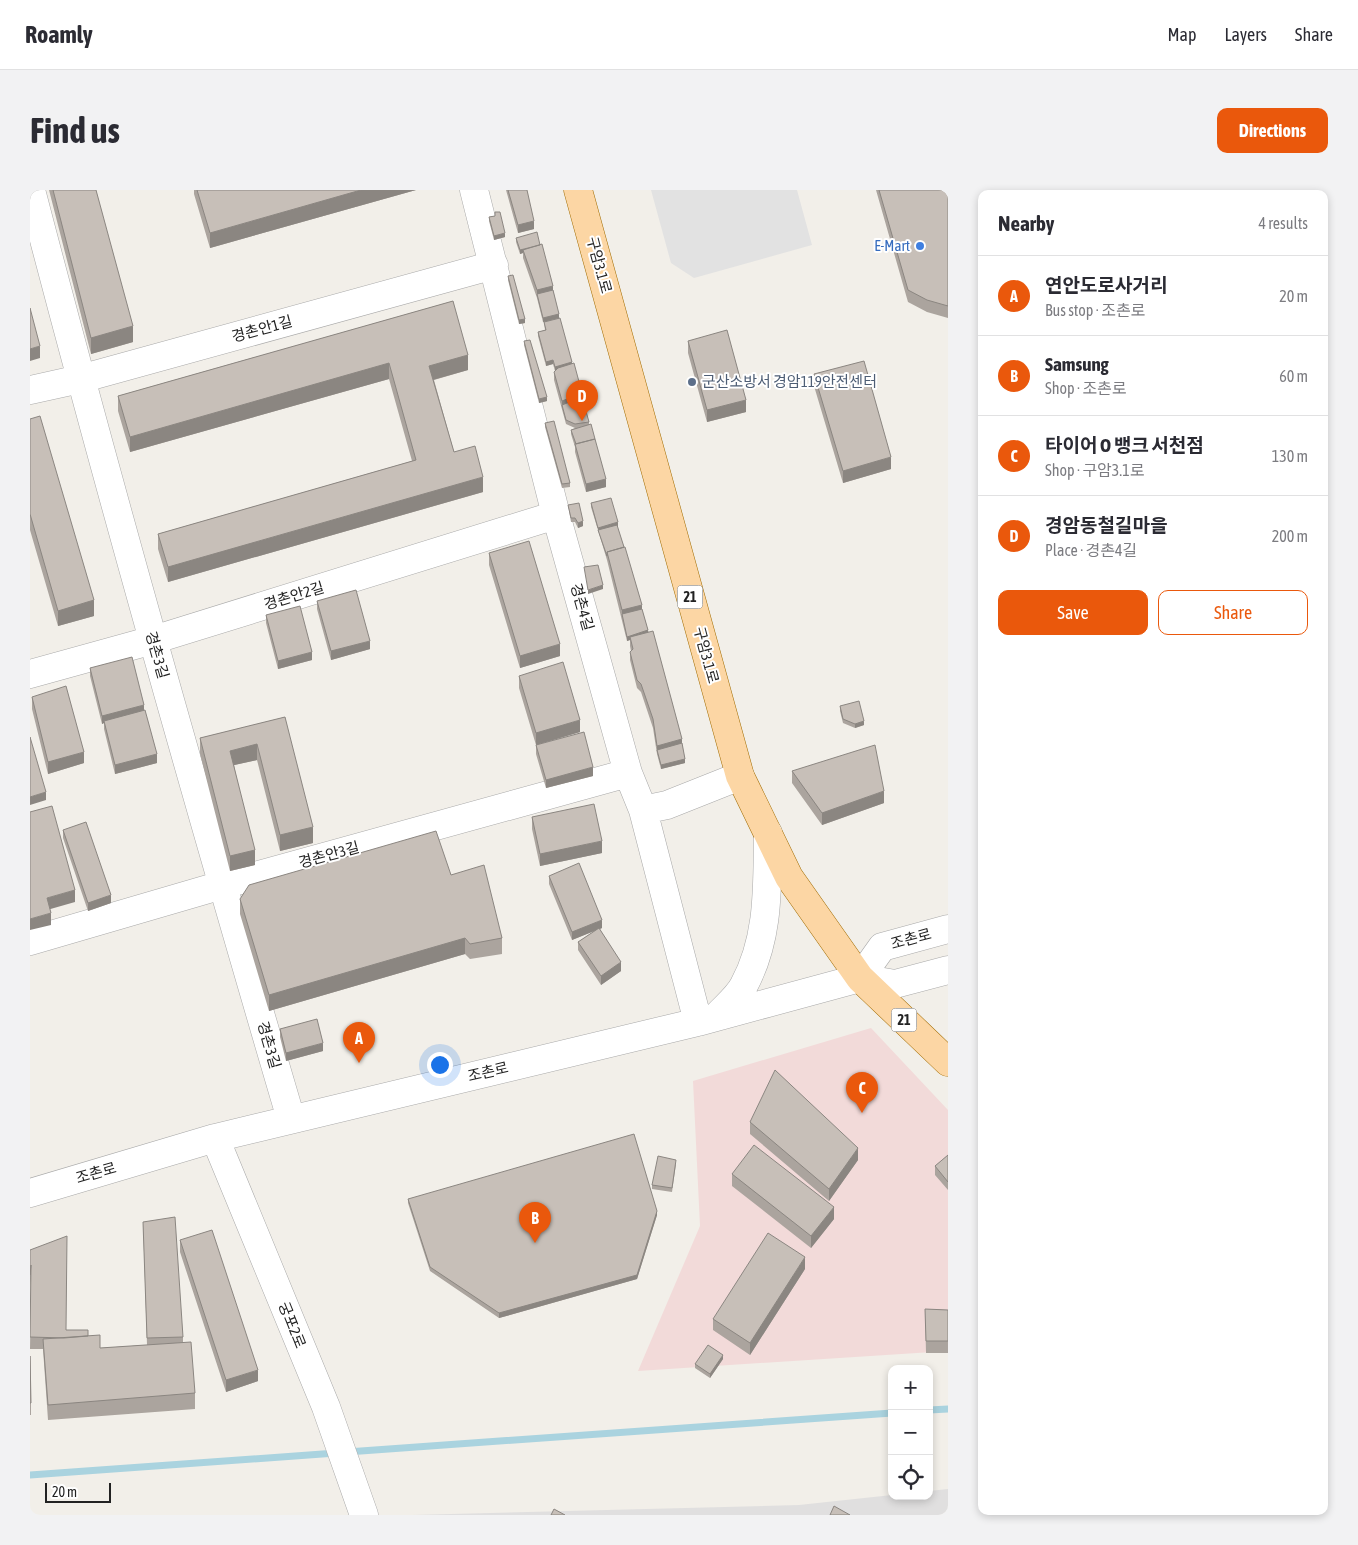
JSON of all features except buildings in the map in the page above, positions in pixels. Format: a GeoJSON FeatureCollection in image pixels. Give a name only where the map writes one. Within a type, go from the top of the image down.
{"type":"FeatureCollection","features":[{"type":"Feature","properties":{"kind":"main road","name":"구암3.1로"},"geometry":{"type":"LineString","coordinates":[[578,190],[740,776],[789,877],[860,978],[948,1062]]}},
{"type":"Feature","properties":{"kind":"street","name":"경촌3길"},"geometry":{"type":"LineString","coordinates":[[31,190],[80,379],[153,640],[222,885],[291,1119]]}},
{"type":"Feature","properties":{"kind":"street","name":"경촌4길"},"geometry":{"type":"LineString","coordinates":[[474,190],[556,515],[628,773],[643,810],[707,1020]]}},
{"type":"Feature","properties":{"kind":"street","name":"경촌안1길"},"geometry":{"type":"LineString","coordinates":[[30,390],[80,379],[494,265]]}},
{"type":"Feature","properties":{"kind":"street","name":"경촌안2길"},"geometry":{"type":"LineString","coordinates":[[30,674],[153,640],[556,515]]}},
{"type":"Feature","properties":{"kind":"street","name":"경촌안3길"},"geometry":{"type":"LineString","coordinates":[[30,942],[222,885],[628,773]]}},
{"type":"Feature","properties":{"kind":"street"},"geometry":{"type":"LineString","coordinates":[[643,810],[667,805],[740,776]]}},
{"type":"Feature","properties":{"kind":"street"},"geometry":{"type":"LineString","coordinates":[[707,1020],[744,986],[757,953],[766,917],[768,833]]}},
{"type":"Feature","properties":{"kind":"street","name":"조촌로"},"geometry":{"type":"LineString","coordinates":[[860,978],[882,947],[948,929]]}},
{"type":"Feature","properties":{"kind":"street","name":"조촌로"},"geometry":{"type":"LineString","coordinates":[[30,1193],[215,1138],[707,1020],[860,978],[895,984],[948,970]]}},
{"type":"Feature","properties":{"kind":"street","name":"궁포2로"},"geometry":{"type":"LineString","coordinates":[[215,1138],[326,1406],[364,1515]]}},
{"type":"Feature","properties":{"kind":"shaded area"},"geometry":{"type":"Polygon","coordinates":[[[651,190],[797,190],[812,245],[694,278],[671,263],[651,190]]]}},
{"type":"Feature","properties":{"kind":"shaded area"},"geometry":{"type":"Polygon","coordinates":[[[871,1028],[948,1110],[948,1351],[638,1371],[700,1226],[693,1081],[871,1028]]]}},
{"type":"Feature","properties":{"kind":"shaded area"},"geometry":{"type":"Polygon","coordinates":[[[948,1489],[948,1515],[412,1515],[799,1505],[888,1495],[888,1500],[933,1500],[933,1491],[948,1489]]]}},
{"type":"Feature","properties":{"kind":"waterway"},"geometry":{"type":"LineString","coordinates":[[933,1410],[948,1409]]}},
{"type":"Feature","properties":{"kind":"waterway"},"geometry":{"type":"LineString","coordinates":[[347,1452],[888,1413]]}},
{"type":"Feature","properties":{"kind":"waterway"},"geometry":{"type":"LineString","coordinates":[[30,1475],[336,1453]]}},
{"type":"Feature","properties":{"kind":"place","name":"E-Mart"},"geometry":{"type":"Point","coordinates":[920,246]}},
{"type":"Feature","properties":{"kind":"place","name":"군산소방서 경암119안전센터"},"geometry":{"type":"Point","coordinates":[692,382]}},
{"type":"Feature","properties":{"kind":"place","name":"경암동철길마을"},"geometry":{"type":"Point","coordinates":[582,421]}},
{"type":"Feature","properties":{"kind":"place","name":"연안도로사거리"},"geometry":{"type":"Point","coordinates":[359,1063]}},
{"type":"Feature","properties":{"kind":"place","name":"타이어 O 뱅크 서천점"},"geometry":{"type":"Point","coordinates":[862,1113]}},
{"type":"Feature","properties":{"kind":"place","name":"Samsung"},"geometry":{"type":"Point","coordinates":[535,1243]}}]}
